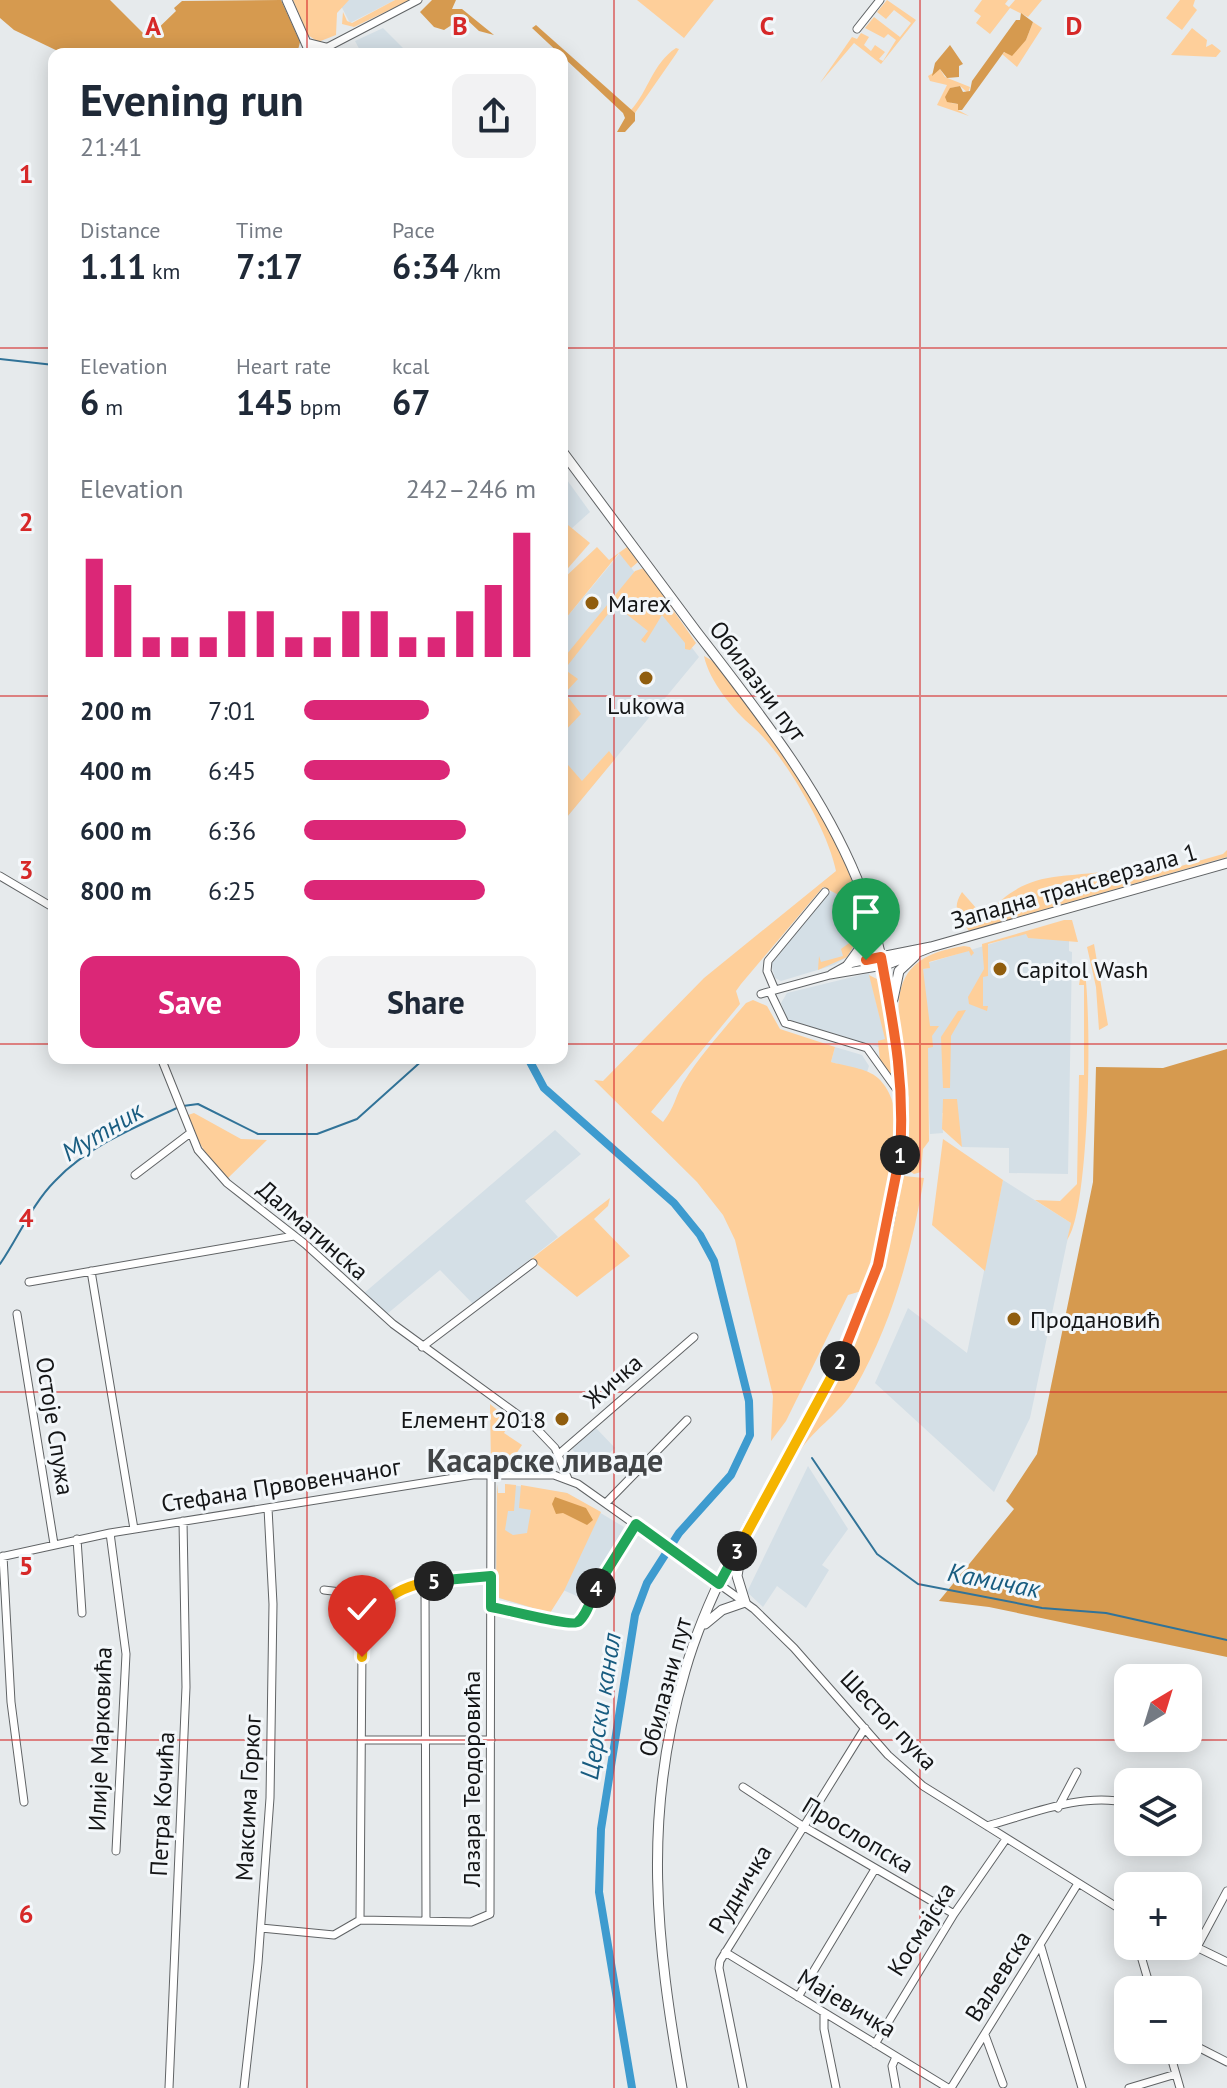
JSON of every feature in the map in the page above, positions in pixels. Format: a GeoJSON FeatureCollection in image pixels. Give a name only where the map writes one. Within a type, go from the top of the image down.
{"type":"FeatureCollection","features":[{"type":"Feature","properties":{"kind":"main road"},"geometry":{"type":"LineString","coordinates":[[287,0],[309,48]]}},
{"type":"Feature","properties":{"kind":"main road"},"geometry":{"type":"LineString","coordinates":[[306,43],[317,48]]}},
{"type":"Feature","properties":{"kind":"main road","name":"Обилазни пут"},"geometry":{"type":"LineString","coordinates":[[568,459],[795,765],[838,837],[870,915],[882,961],[903,1097],[893,1203],[869,1294],[834,1372],[719,1584],[697,1633],[666,1750],[655,1843],[659,1939],[682,2088]]}},
{"type":"Feature","properties":{"kind":"main road","name":"Западна трансверзала 1"},"geometry":{"type":"LineString","coordinates":[[882,961],[1227,863]]}},
{"type":"Feature","properties":{"kind":"main road"},"geometry":{"type":"LineString","coordinates":[[848,965],[864,941],[870,915]]}},
{"type":"Feature","properties":{"kind":"main road","name":"Западна трансверзала 1"},"geometry":{"type":"LineString","coordinates":[[882,961],[915,956],[931,947]]}},
{"type":"Feature","properties":{"kind":"main road"},"geometry":{"type":"LineString","coordinates":[[892,1015],[896,978],[915,956]]}},
{"type":"Feature","properties":{"kind":"main road"},"geometry":{"type":"LineString","coordinates":[[697,1633],[715,1613],[745,1602],[737,1576],[740,1544]]}},
{"type":"Feature","properties":{"kind":"street"},"geometry":{"type":"LineString","coordinates":[[330,48],[418,0]]}},
{"type":"Feature","properties":{"kind":"street"},"geometry":{"type":"LineString","coordinates":[[857,29],[880,0]]}},
{"type":"Feature","properties":{"kind":"street"},"geometry":{"type":"LineString","coordinates":[[0,876],[48,904]]}},
{"type":"Feature","properties":{"kind":"street"},"geometry":{"type":"LineString","coordinates":[[825,892],[768,961],[769,992],[785,1023],[867,1048],[903,1097]]}},
{"type":"Feature","properties":{"kind":"street"},"geometry":{"type":"LineString","coordinates":[[769,992],[882,961]]}},
{"type":"Feature","properties":{"kind":"street"},"geometry":{"type":"LineString","coordinates":[[830,975],[848,965],[882,961]]}},
{"type":"Feature","properties":{"kind":"street","name":"Далматинска"},"geometry":{"type":"LineString","coordinates":[[163,1064],[189,1134],[198,1150],[227,1183],[294,1236],[353,1291],[422,1347],[536,1428],[558,1455],[568,1479]]}},
{"type":"Feature","properties":{"kind":"street"},"geometry":{"type":"LineString","coordinates":[[135,1175],[189,1134]]}},
{"type":"Feature","properties":{"kind":"street"},"geometry":{"type":"LineString","coordinates":[[29,1282],[294,1236]]}},
{"type":"Feature","properties":{"kind":"street"},"geometry":{"type":"LineString","coordinates":[[422,1347],[533,1263]]}},
{"type":"Feature","properties":{"kind":"street"},"geometry":{"type":"LineString","coordinates":[[91,1271],[134,1529]]}},
{"type":"Feature","properties":{"kind":"street","name":"Остоје Спужа"},"geometry":{"type":"LineString","coordinates":[[17,1314],[54,1544]]}},
{"type":"Feature","properties":{"kind":"street","name":"Жичка"},"geometry":{"type":"LineString","coordinates":[[558,1455],[694,1337]]}},
{"type":"Feature","properties":{"kind":"street"},"geometry":{"type":"LineString","coordinates":[[606,1503],[687,1420]]}},
{"type":"Feature","properties":{"kind":"street","name":"Стефана Првовенчаног"},"geometry":{"type":"LineString","coordinates":[[2,1557],[110,1533],[491,1473],[568,1479],[686,1560]]}},
{"type":"Feature","properties":{"kind":"street","name":"Лазара Теодоровића"},"geometry":{"type":"LineString","coordinates":[[360,1920],[471,1922],[490,1914],[491,1473]]}},
{"type":"Feature","properties":{"kind":"street","name":"Максима Горког"},"geometry":{"type":"LineString","coordinates":[[244,2088],[261,1928],[270,1798],[273,1662],[268,1508]]}},
{"type":"Feature","properties":{"kind":"street","name":"Петра Кочића"},"geometry":{"type":"LineString","coordinates":[[169,2088],[186,1703],[183,1521]]}},
{"type":"Feature","properties":{"kind":"street"},"geometry":{"type":"LineString","coordinates":[[491,1607],[527,1612],[569,1625],[577,1623],[605,1571],[636,1524]]}},
{"type":"Feature","properties":{"kind":"street","name":"Илије Марковића"},"geometry":{"type":"LineString","coordinates":[[110,1533],[126,1654],[116,1851]]}},
{"type":"Feature","properties":{"kind":"street"},"geometry":{"type":"LineString","coordinates":[[77,1539],[82,1613]]}},
{"type":"Feature","properties":{"kind":"street"},"geometry":{"type":"LineString","coordinates":[[2,1557],[12,1714],[24,1802]]}},
{"type":"Feature","properties":{"kind":"street","name":"Шестог пука"},"geometry":{"type":"LineString","coordinates":[[686,1560],[745,1602],[788,1641],[865,1728],[923,1786],[1114,1906]]}},
{"type":"Feature","properties":{"kind":"street"},"geometry":{"type":"LineString","coordinates":[[261,1928],[334,1935],[360,1920],[363,1635],[379,1604],[394,1592],[425,1582],[491,1576]]}},
{"type":"Feature","properties":{"kind":"street"},"geometry":{"type":"LineString","coordinates":[[425,1582],[426,1921]]}},
{"type":"Feature","properties":{"kind":"street"},"geometry":{"type":"LineString","coordinates":[[324,1590],[349,1593],[379,1604]]}},
{"type":"Feature","properties":{"kind":"street","name":"Рудничка"},"geometry":{"type":"LineString","coordinates":[[743,2088],[719,1968],[725,1952],[801,1825],[865,1728]]}},
{"type":"Feature","properties":{"kind":"street"},"geometry":{"type":"LineString","coordinates":[[361,1740],[491,1740]]}},
{"type":"Feature","properties":{"kind":"street"},"geometry":{"type":"LineString","coordinates":[[1058,1808],[1077,1772]]}},
{"type":"Feature","properties":{"kind":"street","name":"Прослопска"},"geometry":{"type":"LineString","coordinates":[[743,1787],[801,1825],[954,1914]]}},
{"type":"Feature","properties":{"kind":"street"},"geometry":{"type":"LineString","coordinates":[[987,1826],[1058,1808],[1106,1799],[1114,1800]]}},
{"type":"Feature","properties":{"kind":"street","name":"Космајска"},"geometry":{"type":"LineString","coordinates":[[875,2044],[954,1914],[1006,1839]]}},
{"type":"Feature","properties":{"kind":"street"},"geometry":{"type":"LineString","coordinates":[[798,1997],[875,1869]]}},
{"type":"Feature","properties":{"kind":"street","name":"Ваљевска"},"geometry":{"type":"LineString","coordinates":[[949,2088],[1041,1947],[1077,1885]]}},
{"type":"Feature","properties":{"kind":"street"},"geometry":{"type":"LineString","coordinates":[[1202,1938],[1227,1891]]}},
{"type":"Feature","properties":{"kind":"street"},"geometry":{"type":"LineString","coordinates":[[1041,1947],[1082,2088]]}},
{"type":"Feature","properties":{"kind":"street"},"geometry":{"type":"LineString","coordinates":[[1202,1950],[1227,1962]]}},
{"type":"Feature","properties":{"kind":"street","name":"Мајевичка"},"geometry":{"type":"LineString","coordinates":[[725,1952],[949,2088]]}},
{"type":"Feature","properties":{"kind":"street"},"geometry":{"type":"LineString","coordinates":[[824,2013],[824,2029],[836,2088]]}},
{"type":"Feature","properties":{"kind":"street"},"geometry":{"type":"LineString","coordinates":[[985,2035],[1003,2084]]}},
{"type":"Feature","properties":{"kind":"street"},"geometry":{"type":"LineString","coordinates":[[1202,2049],[1227,2062]]}},
{"type":"Feature","properties":{"kind":"street"},"geometry":{"type":"LineString","coordinates":[[896,2057],[892,2066],[896,2088]]}},
{"type":"Feature","properties":{"kind":"street"},"geometry":{"type":"LineString","coordinates":[[1173,2064],[1180,2088]]}},
{"type":"Feature","properties":{"kind":"street"},"geometry":{"type":"LineString","coordinates":[[1129,2088],[1176,2074]]}},
{"type":"Feature","properties":{"kind":"shaded area"},"geometry":{"type":"Polygon","coordinates":[[[0,0],[110,0],[148,38],[182,1],[281,0],[300,42],[298,48],[52,48],[14,30],[0,18],[0,0]]]}},
{"type":"Feature","properties":{"kind":"shaded area"},"geometry":{"type":"Polygon","coordinates":[[[293,0],[349,0],[337,13],[336,35],[318,42],[308,35],[293,0]]]}},
{"type":"Feature","properties":{"kind":"shaded area"},"geometry":{"type":"Polygon","coordinates":[[[338,0],[395,0],[350,23],[338,0]]]}},
{"type":"Feature","properties":{"kind":"shaded area"},"geometry":{"type":"Polygon","coordinates":[[[395,0],[410,0],[354,27],[342,24],[343,12],[347,21],[352,23],[395,0]]]}},
{"type":"Feature","properties":{"kind":"shaded area"},"geometry":{"type":"Polygon","coordinates":[[[432,0],[456,0],[452,9],[462,9],[494,35],[479,31],[464,17],[444,30],[434,27],[420,12],[432,0]]]}},
{"type":"Feature","properties":{"kind":"shaded area"},"geometry":{"type":"Polygon","coordinates":[[[637,0],[714,0],[684,38],[637,0]]]}},
{"type":"Feature","properties":{"kind":"shaded area"},"geometry":{"type":"Polygon","coordinates":[[[887,0],[916,20],[881,64],[854,43],[820,83],[852,37],[857,39],[861,33],[869,37],[864,45],[871,51],[875,45],[885,52],[879,59],[883,61],[896,40],[888,34],[884,38],[865,28],[874,17],[900,37],[911,23],[894,10],[886,19],[877,12],[887,0]]]}},
{"type":"Feature","properties":{"kind":"shaded area"},"geometry":{"type":"Polygon","coordinates":[[[982,0],[1008,0],[1005,4],[1009,7],[1015,0],[1042,0],[1028,17],[1010,8],[990,34],[976,23],[981,16],[974,11],[982,0]]]}},
{"type":"Feature","properties":{"kind":"shaded area"},"geometry":{"type":"Polygon","coordinates":[[[1180,0],[1195,0],[1193,6],[1197,10],[1182,30],[1166,18],[1180,0]]]}},
{"type":"Feature","properties":{"kind":"shaded area"},"geometry":{"type":"Polygon","coordinates":[[[1021,13],[1033,22],[1026,40],[1012,56],[1004,52],[962,110],[958,110],[958,104],[947,102],[945,97],[950,88],[960,86],[963,92],[970,91],[972,81],[1016,20],[1020,20],[1021,13]]]}},
{"type":"Feature","properties":{"kind":"shaded area"},"geometry":{"type":"Polygon","coordinates":[[[1033,22],[1042,28],[1017,67],[1002,54],[1026,40],[1033,22]]]}},
{"type":"Feature","properties":{"kind":"shaded area"},"geometry":{"type":"Polygon","coordinates":[[[536,25],[562,48],[553,48],[532,28],[536,25]]]}},
{"type":"Feature","properties":{"kind":"shaded area"},"geometry":{"type":"Polygon","coordinates":[[[383,28],[403,48],[359,48],[355,41],[383,28]]]}},
{"type":"Feature","properties":{"kind":"shaded area"},"geometry":{"type":"Polygon","coordinates":[[[1192,28],[1207,40],[1206,47],[1212,44],[1221,51],[1216,57],[1171,55],[1192,28]]]}},
{"type":"Feature","properties":{"kind":"shaded area"},"geometry":{"type":"Polygon","coordinates":[[[950,45],[963,64],[959,66],[959,77],[947,78],[940,69],[932,76],[935,63],[950,45]]]}},
{"type":"Feature","properties":{"kind":"shaded area"},"geometry":{"type":"Polygon","coordinates":[[[676,48],[679,49],[676,54],[635,113],[631,110],[656,69],[676,48]]]}},
{"type":"Feature","properties":{"kind":"shaded area"},"geometry":{"type":"Polygon","coordinates":[[[568,53],[635,113],[635,121],[625,132],[617,132],[625,118],[568,62],[568,53]]]}},
{"type":"Feature","properties":{"kind":"shaded area"},"geometry":{"type":"Polygon","coordinates":[[[940,69],[945,77],[970,87],[968,93],[960,86],[951,88],[951,103],[958,104],[958,110],[969,116],[937,105],[947,85],[930,81],[928,76],[940,69]]]}},
{"type":"Feature","properties":{"kind":"shaded area"},"geometry":{"type":"Polygon","coordinates":[[[568,481],[590,512],[568,532],[568,481]]]}},
{"type":"Feature","properties":{"kind":"shaded area"},"geometry":{"type":"Polygon","coordinates":[[[568,525],[590,543],[568,568],[568,525]]]}},
{"type":"Feature","properties":{"kind":"shaded area"},"geometry":{"type":"Polygon","coordinates":[[[597,547],[609,560],[627,547],[638,562],[631,568],[619,553],[568,616],[568,574],[597,547]]]}},
{"type":"Feature","properties":{"kind":"shaded area"},"geometry":{"type":"Polygon","coordinates":[[[620,553],[699,657],[568,816],[568,616],[620,553]]]}},
{"type":"Feature","properties":{"kind":"shaded area"},"geometry":{"type":"Polygon","coordinates":[[[644,568],[696,643],[690,650],[685,649],[685,643],[662,615],[645,643],[641,640],[648,631],[615,605],[568,665],[568,653],[635,571],[644,568]]]}},
{"type":"Feature","properties":{"kind":"shaded area"},"geometry":{"type":"Polygon","coordinates":[[[704,656],[728,678],[820,814],[850,876],[859,905],[862,932],[847,957],[818,970],[819,956],[821,962],[843,956],[841,949],[856,938],[845,898],[823,887],[741,984],[736,991],[740,1004],[651,1112],[663,1122],[697,1062],[746,1003],[753,1000],[767,1006],[780,1029],[835,1047],[831,1062],[862,1070],[878,1078],[891,1097],[897,1122],[894,1181],[865,1290],[848,1295],[786,1421],[771,1441],[773,1396],[735,1240],[723,1215],[697,1182],[594,1080],[603,1081],[704,978],[836,871],[824,835],[791,774],[765,739],[723,695],[704,656]]]}},
{"type":"Feature","properties":{"kind":"shaded area"},"geometry":{"type":"Polygon","coordinates":[[[568,672],[578,679],[568,690],[568,672]]]}},
{"type":"Feature","properties":{"kind":"shaded area"},"geometry":{"type":"Polygon","coordinates":[[[568,697],[581,714],[568,728],[568,697]]]}},
{"type":"Feature","properties":{"kind":"shaded area"},"geometry":{"type":"Polygon","coordinates":[[[609,751],[615,759],[568,816],[568,765],[582,781],[609,751]]]}},
{"type":"Feature","properties":{"kind":"shaded area"},"geometry":{"type":"Polygon","coordinates":[[[1227,850],[1227,857],[969,931],[957,908],[962,892],[984,917],[1013,891],[1041,879],[1110,871],[1118,884],[1223,854],[1227,850]]]}},
{"type":"Feature","properties":{"kind":"shaded area"},"geometry":{"type":"Polygon","coordinates":[[[840,880],[857,942],[847,957],[834,965],[781,981],[775,978],[771,964],[840,880]]]}},
{"type":"Feature","properties":{"kind":"shaded area"},"geometry":{"type":"Polygon","coordinates":[[[1072,920],[1078,942],[1028,938],[1026,934],[988,944],[988,976],[983,977],[983,1006],[988,1006],[987,1011],[969,1004],[968,997],[984,969],[982,944],[1072,920]]]}},
{"type":"Feature","properties":{"kind":"shaded area"},"geometry":{"type":"Polygon","coordinates":[[[1026,933],[1028,938],[1069,939],[1069,951],[1072,952],[1068,1174],[1009,1173],[1009,1148],[962,1147],[956,1113],[942,1113],[943,1133],[930,1134],[923,969],[929,968],[928,963],[1026,933]]]}},
{"type":"Feature","properties":{"kind":"shaded area"},"geometry":{"type":"Polygon","coordinates":[[[1094,944],[1108,1025],[1099,1030],[1096,987],[1087,947],[1094,944]]]}},
{"type":"Feature","properties":{"kind":"shaded area"},"geometry":{"type":"Polygon","coordinates":[[[970,947],[974,953],[971,956],[969,951],[929,962],[930,968],[923,969],[930,1026],[939,1026],[932,1036],[933,1047],[928,1048],[929,1141],[923,1149],[921,1172],[914,1174],[905,1168],[909,1098],[900,1037],[900,995],[905,978],[916,964],[936,953],[970,947]]]}},
{"type":"Feature","properties":{"kind":"shaded area"},"geometry":{"type":"Polygon","coordinates":[[[1083,960],[1088,1017],[1085,1150],[1075,1222],[1067,1240],[1071,1223],[1035,1200],[1060,1201],[1077,1184],[1079,1075],[1084,1075],[1084,985],[1079,985],[1083,960]]]}},
{"type":"Feature","properties":{"kind":"shaded area"},"geometry":{"type":"Polygon","coordinates":[[[869,973],[888,1050],[786,1019],[781,1003],[787,993],[869,973]]]}},
{"type":"Feature","properties":{"kind":"shaded area"},"geometry":{"type":"Polygon","coordinates":[[[869,975],[879,980],[883,990],[898,1083],[880,1062],[878,1041],[885,1039],[869,975]]]}},
{"type":"Feature","properties":{"kind":"shaded area"},"geometry":{"type":"Polygon","coordinates":[[[966,1010],[951,1036],[950,1088],[943,1088],[941,1037],[958,1011],[966,1010]]]}},
{"type":"Feature","properties":{"kind":"shaded area"},"geometry":{"type":"Polygon","coordinates":[[[835,1047],[862,1055],[869,1066],[867,1072],[831,1062],[835,1047]]]}},
{"type":"Feature","properties":{"kind":"shaded area"},"geometry":{"type":"Polygon","coordinates":[[[1227,1049],[1227,1657],[989,1607],[939,1601],[1014,1509],[1006,1501],[1037,1454],[1093,1182],[1096,1067],[1163,1068],[1227,1049]]]}},
{"type":"Feature","properties":{"kind":"shaded area"},"geometry":{"type":"Polygon","coordinates":[[[943,1099],[957,1099],[962,1147],[942,1129],[943,1099]]]}},
{"type":"Feature","properties":{"kind":"shaded area"},"geometry":{"type":"Polygon","coordinates":[[[194,1113],[241,1139],[267,1140],[228,1178],[209,1157],[189,1125],[185,1116],[194,1113]]]}},
{"type":"Feature","properties":{"kind":"shaded area"},"geometry":{"type":"Polygon","coordinates":[[[555,1130],[581,1154],[525,1201],[558,1237],[473,1304],[440,1270],[387,1314],[363,1294],[555,1130]]]}},
{"type":"Feature","properties":{"kind":"shaded area"},"geometry":{"type":"Polygon","coordinates":[[[943,1139],[1003,1180],[985,1271],[932,1225],[943,1139]]]}},
{"type":"Feature","properties":{"kind":"shaded area"},"geometry":{"type":"Polygon","coordinates":[[[904,1176],[924,1178],[907,1259],[890,1312],[868,1364],[849,1398],[809,1439],[796,1458],[881,1272],[904,1176]]]}},
{"type":"Feature","properties":{"kind":"shaded area"},"geometry":{"type":"Polygon","coordinates":[[[1003,1180],[1071,1223],[1030,1418],[994,1492],[875,1383],[908,1308],[967,1353],[1003,1180]]]}},
{"type":"Feature","properties":{"kind":"shaded area"},"geometry":{"type":"Polygon","coordinates":[[[610,1198],[608,1206],[594,1219],[630,1256],[577,1297],[531,1259],[610,1198]]]}},
{"type":"Feature","properties":{"kind":"shaded area"},"geometry":{"type":"Polygon","coordinates":[[[490,1404],[511,1421],[504,1433],[522,1445],[510,1463],[491,1464],[490,1404]]]}},
{"type":"Feature","properties":{"kind":"shaded area"},"geometry":{"type":"Polygon","coordinates":[[[596,1428],[615,1448],[591,1470],[572,1449],[596,1428]]]}},
{"type":"Feature","properties":{"kind":"shaded area"},"geometry":{"type":"Polygon","coordinates":[[[808,1466],[848,1529],[822,1565],[829,1570],[806,1608],[777,1586],[763,1607],[747,1592],[808,1466]]]}},
{"type":"Feature","properties":{"kind":"shaded area"},"geometry":{"type":"Polygon","coordinates":[[[497,1484],[498,1493],[505,1493],[505,1484],[567,1493],[624,1527],[586,1600],[563,1590],[550,1613],[496,1597],[497,1484]]]}},
{"type":"Feature","properties":{"kind":"shaded area"},"geometry":{"type":"Polygon","coordinates":[[[497,1484],[498,1493],[505,1493],[505,1484],[516,1485],[514,1511],[508,1511],[505,1530],[513,1535],[527,1533],[531,1510],[519,1508],[521,1485],[567,1493],[601,1512],[564,1591],[550,1613],[496,1597],[497,1484]]]}},
{"type":"Feature","properties":{"kind":"shaded area"},"geometry":{"type":"Polygon","coordinates":[[[555,1497],[586,1508],[593,1520],[587,1525],[563,1513],[556,1514],[552,1504],[555,1497]]]}},
{"type":"Feature","properties":{"kind":"waterway"},"geometry":{"type":"LineString","coordinates":[[0,359],[48,364]]}},
{"type":"Feature","properties":{"kind":"waterway","name":"Мутник"},"geometry":{"type":"LineString","coordinates":[[183,1106],[198,1104],[258,1134],[317,1134],[357,1119],[418,1064]]}},
{"type":"Feature","properties":{"kind":"waterway","name":"Церски канал"},"geometry":{"type":"LineString","coordinates":[[531,1064],[544,1088],[674,1203],[700,1235],[714,1261],[749,1401],[750,1435],[731,1475],[679,1533],[647,1583],[635,1615],[601,1829],[599,1892],[632,2088]]}},
{"type":"Feature","properties":{"kind":"waterway","name":"Мутник"},"geometry":{"type":"LineString","coordinates":[[0,1264],[39,1200],[68,1169],[112,1139],[177,1108]]}},
{"type":"Feature","properties":{"kind":"waterway","name":"Камичак"},"geometry":{"type":"LineString","coordinates":[[812,1458],[877,1554],[918,1584],[1042,1608],[1106,1613],[1227,1640]]}},
{"type":"Feature","properties":{"kind":"place","name":"Marex"},"geometry":{"type":"Point","coordinates":[592,603]}},
{"type":"Feature","properties":{"kind":"place","name":"Lukowa"},"geometry":{"type":"Point","coordinates":[646,678]}},
{"type":"Feature","properties":{"kind":"place","name":"Capitol Wash"},"geometry":{"type":"Point","coordinates":[1000,969]}},
{"type":"Feature","properties":{"kind":"place","name":"Продановић"},"geometry":{"type":"Point","coordinates":[1014,1319]}},
{"type":"Feature","properties":{"kind":"place","name":"Елемент 2018"},"geometry":{"type":"Point","coordinates":[562,1419]}},
{"type":"Feature","properties":{"kind":"district","name":"Касарске ливаде"},"geometry":{"type":"Point","coordinates":[545,1460]}},
{"type":"Feature","properties":{"kind":"route"},"geometry":{"type":"LineString","coordinates":[[362,1657],[365,1628],[379,1604],[402,1588],[431,1581],[491,1576],[491,1607],[527,1612],[574,1625],[583,1616],[599,1581],[636,1524],[719,1584],[845,1351],[869,1294],[887,1233],[900,1159],[902,1074],[881,957],[866,960]]}}]}
